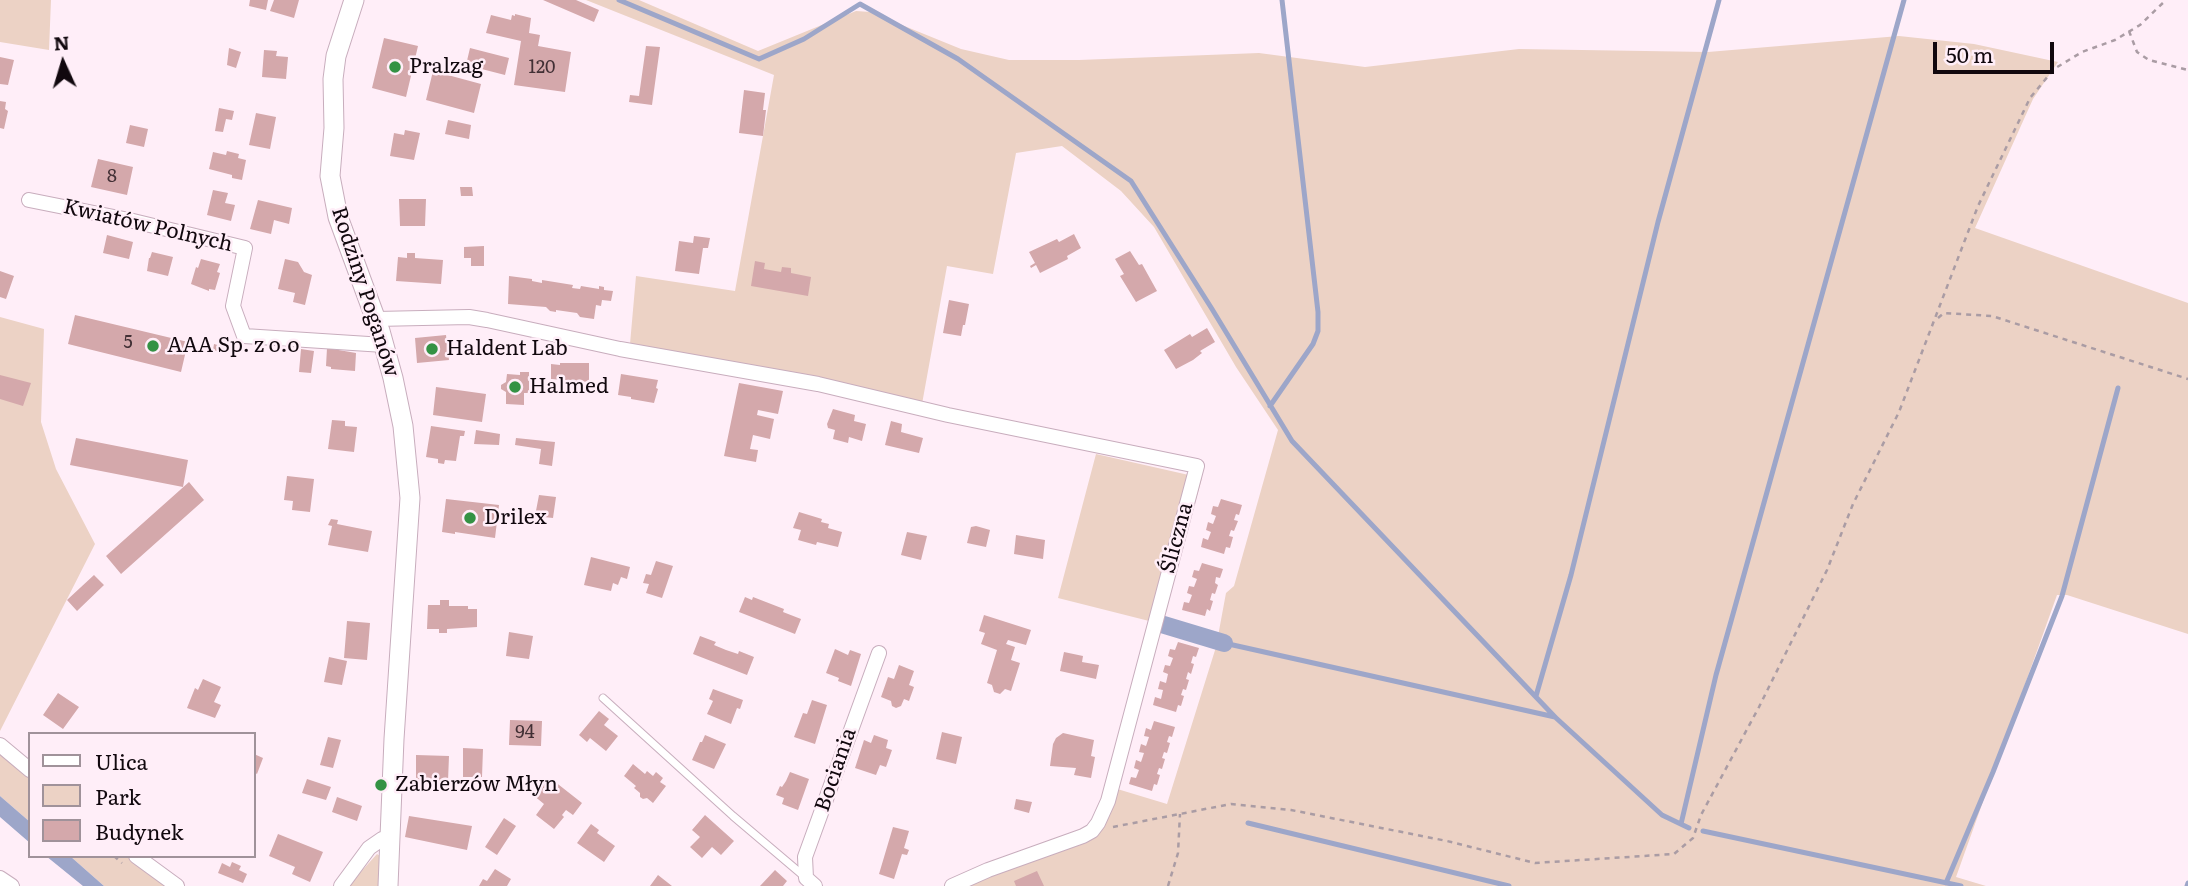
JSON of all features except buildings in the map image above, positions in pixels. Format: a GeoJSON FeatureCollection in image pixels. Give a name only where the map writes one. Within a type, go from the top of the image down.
{"type":"FeatureCollection","features":[{"type":"Feature","properties":{"kind":"street","name":"Rodziny Poganów"},"geometry":{"type":"LineString","coordinates":[[354,0],[336,56],[330,176],[338,217],[384,345],[400,413],[410,498],[394,740],[388,886]]}},
{"type":"Feature","properties":{"kind":"street","name":"Kwiatów Polnych"},"geometry":{"type":"LineString","coordinates":[[29,200],[129,220],[245,248],[233,306],[244,336],[384,345]]}},
{"type":"Feature","properties":{"kind":"street","name":"Śliczna"},"geometry":{"type":"LineString","coordinates":[[376,319],[469,317],[487,320],[620,349],[781,376],[948,415],[1196,466],[1108,801],[1095,827]]}},
{"type":"Feature","properties":{"kind":"street","name":"Bociania"},"geometry":{"type":"LineString","coordinates":[[810,882],[805,857],[879,653]]}},
{"type":"Feature","properties":{"kind":"street"},"geometry":{"type":"LineString","coordinates":[[0,745],[28,768]]}},
{"type":"Feature","properties":{"kind":"street"},"geometry":{"type":"LineString","coordinates":[[952,886],[1095,827]]}},
{"type":"Feature","properties":{"kind":"street"},"geometry":{"type":"LineString","coordinates":[[341,886],[369,848],[382,839],[391,838]]}},
{"type":"Feature","properties":{"kind":"street"},"geometry":{"type":"LineString","coordinates":[[139,858],[177,886]]}},
{"type":"Feature","properties":{"kind":"street"},"geometry":{"type":"LineString","coordinates":[[0,877],[12,886]]}},
{"type":"Feature","properties":{"kind":"lane"},"geometry":{"type":"LineString","coordinates":[[603,698],[810,882]]}},
{"type":"Feature","properties":{"kind":"path"},"geometry":{"type":"LineString","coordinates":[[1095,827],[1231,804],[1291,810],[1447,841],[1535,863],[1674,854],[1693,838],[1701,815],[1759,707],[1827,570],[1853,504],[1899,412],[1978,206],[2030,98],[2054,69],[2082,52],[2115,40],[2140,25],[2165,0]]}},
{"type":"Feature","properties":{"kind":"path"},"geometry":{"type":"LineString","coordinates":[[2129,31],[2137,52],[2149,60],[2188,70]]}},
{"type":"Feature","properties":{"kind":"path"},"geometry":{"type":"LineString","coordinates":[[1936,320],[1944,313],[1992,316],[2188,379]]}},
{"type":"Feature","properties":{"kind":"path"},"geometry":{"type":"LineString","coordinates":[[1168,886],[1178,853],[1180,814]]}},
{"type":"Feature","properties":{"kind":"green space"},"geometry":{"type":"Polygon","coordinates":[[[0,0],[51,0],[49,50],[0,42],[0,0]]]}},
{"type":"Feature","properties":{"kind":"green space"},"geometry":{"type":"Polygon","coordinates":[[[586,0],[639,0],[758,51],[856,11],[870,12],[961,49],[1009,60],[1259,53],[1365,67],[1519,49],[1708,52],[1899,36],[1974,44],[2058,62],[2033,99],[1975,228],[2188,303],[2188,634],[2067,595],[2057,595],[1956,877],[1986,886],[967,886],[1099,833],[1114,788],[1167,804],[1216,647],[1226,593],[1234,586],[1278,430],[1236,367],[1154,227],[1121,191],[1062,146],[1016,153],[993,274],[947,266],[922,404],[793,372],[630,344],[636,276],[735,291],[774,75],[586,0]]]}},
{"type":"Feature","properties":{"kind":"green space"},"geometry":{"type":"Polygon","coordinates":[[[0,317],[44,329],[41,422],[56,469],[95,544],[0,731],[0,317]]]}},
{"type":"Feature","properties":{"kind":"green space"},"geometry":{"type":"Polygon","coordinates":[[[1096,454],[1202,478],[1161,624],[1058,598],[1096,454]]]}},
{"type":"Feature","properties":{"kind":"green space"},"geometry":{"type":"Polygon","coordinates":[[[0,749],[28,772],[28,820],[0,796],[0,749]]]}},
{"type":"Feature","properties":{"kind":"green space"},"geometry":{"type":"Polygon","coordinates":[[[377,854],[380,856],[379,886],[348,886],[377,854]]]}},
{"type":"Feature","properties":{"kind":"green space"},"geometry":{"type":"Polygon","coordinates":[[[72,858],[134,858],[171,886],[104,886],[72,858]]]}},
{"type":"Feature","properties":{"kind":"water"},"geometry":{"type":"Polygon","coordinates":[[[0,796],[28,820],[28,841],[0,817],[0,796]]]}},
{"type":"Feature","properties":{"kind":"water"},"geometry":{"type":"Polygon","coordinates":[[[48,858],[72,858],[104,886],[83,886],[48,858]]]}},
{"type":"Feature","properties":{"kind":"waterway"},"geometry":{"type":"LineString","coordinates":[[619,0],[759,59],[804,39],[860,4],[958,59],[1131,181],[1292,441],[1555,717],[1662,815],[1689,828]]}},
{"type":"Feature","properties":{"kind":"waterway"},"geometry":{"type":"LineString","coordinates":[[1270,406],[1313,344],[1318,331],[1282,0]]}},
{"type":"Feature","properties":{"kind":"waterway"},"geometry":{"type":"LineString","coordinates":[[1536,696],[1571,575],[1658,222],[1719,0]]}},
{"type":"Feature","properties":{"kind":"waterway"},"geometry":{"type":"LineString","coordinates":[[1681,824],[1716,675],[1904,0]]}},
{"type":"Feature","properties":{"kind":"waterway"},"geometry":{"type":"LineString","coordinates":[[1946,883],[2062,596],[2118,388]]}},
{"type":"Feature","properties":{"kind":"waterway"},"geometry":{"type":"LineString","coordinates":[[1161,624],[1224,643]]}},
{"type":"Feature","properties":{"kind":"waterway"},"geometry":{"type":"LineString","coordinates":[[1224,643],[1555,717]]}},
{"type":"Feature","properties":{"kind":"waterway"},"geometry":{"type":"LineString","coordinates":[[1248,823],[1509,886]]}},
{"type":"Feature","properties":{"kind":"waterway"},"geometry":{"type":"LineString","coordinates":[[1703,831],[1961,886]]}},
{"type":"Feature","properties":{"kind":"place","name":"Pralzag"},"geometry":{"type":"Point","coordinates":[395,67]}},
{"type":"Feature","properties":{"kind":"place","name":"AAA Sp. z o.o"},"geometry":{"type":"Point","coordinates":[153,346]}},
{"type":"Feature","properties":{"kind":"place","name":"Haldent Lab"},"geometry":{"type":"Point","coordinates":[432,349]}},
{"type":"Feature","properties":{"kind":"place","name":"Halmed"},"geometry":{"type":"Point","coordinates":[515,387]}},
{"type":"Feature","properties":{"kind":"place","name":"Drilex"},"geometry":{"type":"Point","coordinates":[470,518]}},
{"type":"Feature","properties":{"kind":"place","name":"Zabierzów Młyn"},"geometry":{"type":"Point","coordinates":[381,785]}}]}
